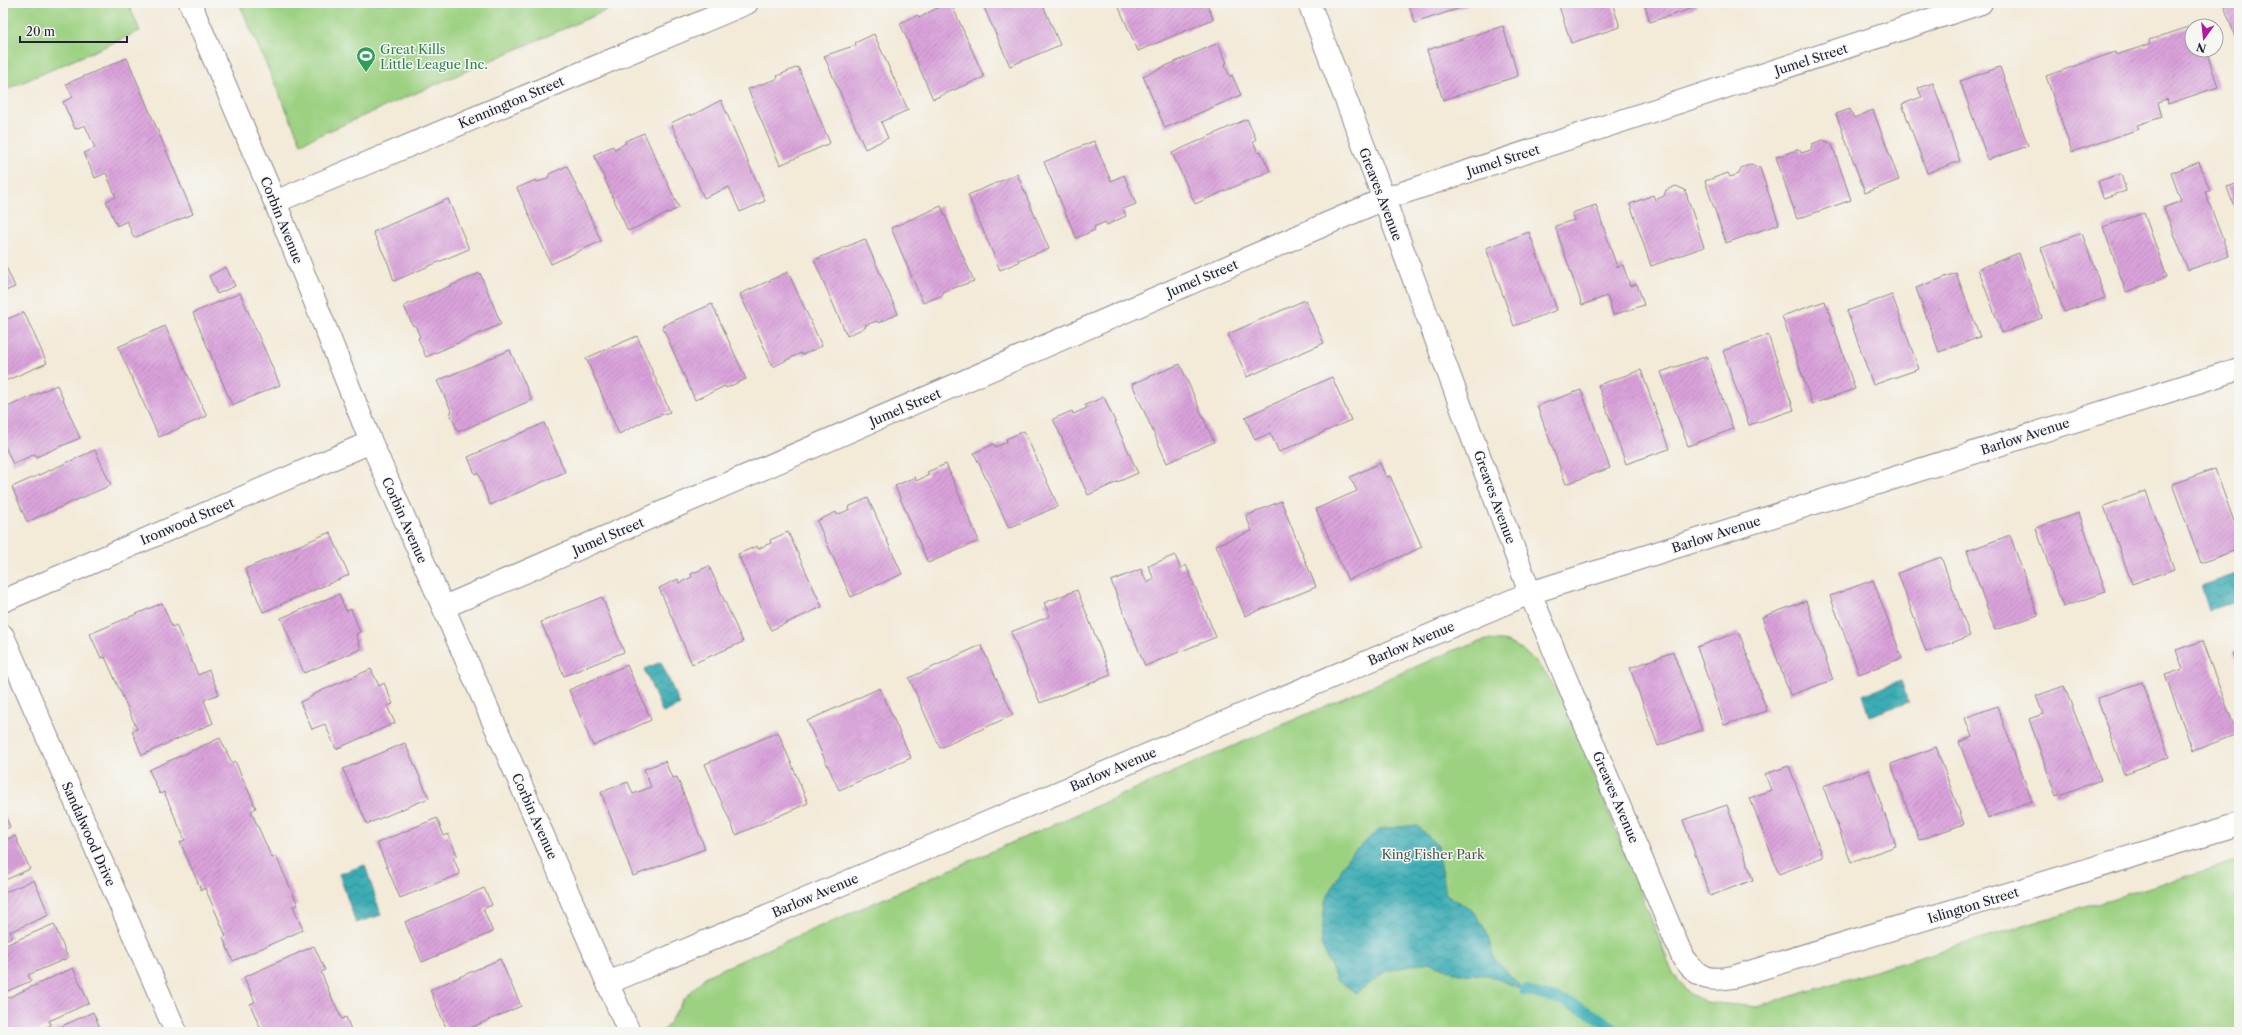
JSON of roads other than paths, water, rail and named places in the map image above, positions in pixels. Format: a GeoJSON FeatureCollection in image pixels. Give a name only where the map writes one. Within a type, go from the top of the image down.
{"type":"FeatureCollection","features":[{"type":"Feature","properties":{"kind":"street","name":"Corbin Avenue"},"geometry":{"type":"LineString","coordinates":[[190,3],[275,202],[371,442],[629,1032]]}},
{"type":"Feature","properties":{"kind":"street","name":"Kennington Street"},"geometry":{"type":"LineString","coordinates":[[275,202],[747,3]]}},
{"type":"Feature","properties":{"kind":"street","name":"Greaves Avenue"},"geometry":{"type":"LineString","coordinates":[[1308,3],[1384,199],[1530,593],[1683,958],[1693,970],[1705,978]]}},
{"type":"Feature","properties":{"kind":"street","name":"Jumel Street"},"geometry":{"type":"LineString","coordinates":[[444,607],[1384,199],[1981,3]]}},
{"type":"Feature","properties":{"kind":"street","name":"Barlow Avenue"},"geometry":{"type":"LineString","coordinates":[[608,983],[1530,593],[2239,369]]}},
{"type":"Feature","properties":{"kind":"street","name":"Ironwood Street"},"geometry":{"type":"LineString","coordinates":[[3,601],[371,442]]}},
{"type":"Feature","properties":{"kind":"street","name":"Sandalwood Drive"},"geometry":{"type":"LineString","coordinates":[[3,636],[176,1032]]}},
{"type":"Feature","properties":{"kind":"street","name":"Islington Street"},"geometry":{"type":"LineString","coordinates":[[1705,978],[1719,980],[1733,977],[2239,824]]}},
{"type":"Feature","properties":{"kind":"water"},"geometry":{"type":"Polygon","coordinates":[[[2239,573],[2239,600],[2209,610],[2201,586],[2239,573]]]}},
{"type":"Feature","properties":{"kind":"water"},"geometry":{"type":"Polygon","coordinates":[[[661,662],[680,705],[663,713],[644,669],[661,662]]]}},
{"type":"Feature","properties":{"kind":"water"},"geometry":{"type":"Polygon","coordinates":[[[1901,681],[1909,702],[1869,716],[1862,695],[1901,681]]]}},
{"type":"Feature","properties":{"kind":"water"},"geometry":{"type":"Polygon","coordinates":[[[1417,825],[1438,846],[1446,895],[1472,910],[1486,930],[1494,958],[1524,990],[1487,975],[1460,974],[1429,962],[1386,971],[1357,993],[1336,979],[1321,944],[1325,902],[1348,857],[1379,829],[1417,825]]]}},
{"type":"Feature","properties":{"kind":"water"},"geometry":{"type":"Polygon","coordinates":[[[365,865],[381,915],[356,923],[339,874],[365,865]]]}},
{"type":"Feature","properties":{"kind":"waterway"},"geometry":{"type":"LineString","coordinates":[[1524,990],[1568,1002],[1599,1018],[1620,1032]]}},
{"type":"Feature","properties":{"kind":"place","name":"Great Kills Little League Inc."},"geometry":{"type":"Point","coordinates":[366,73]}},
{"type":"Feature","properties":{"kind":"park label","name":"King Fisher Park"},"geometry":{"type":"Point","coordinates":[1433,854]}}]}
